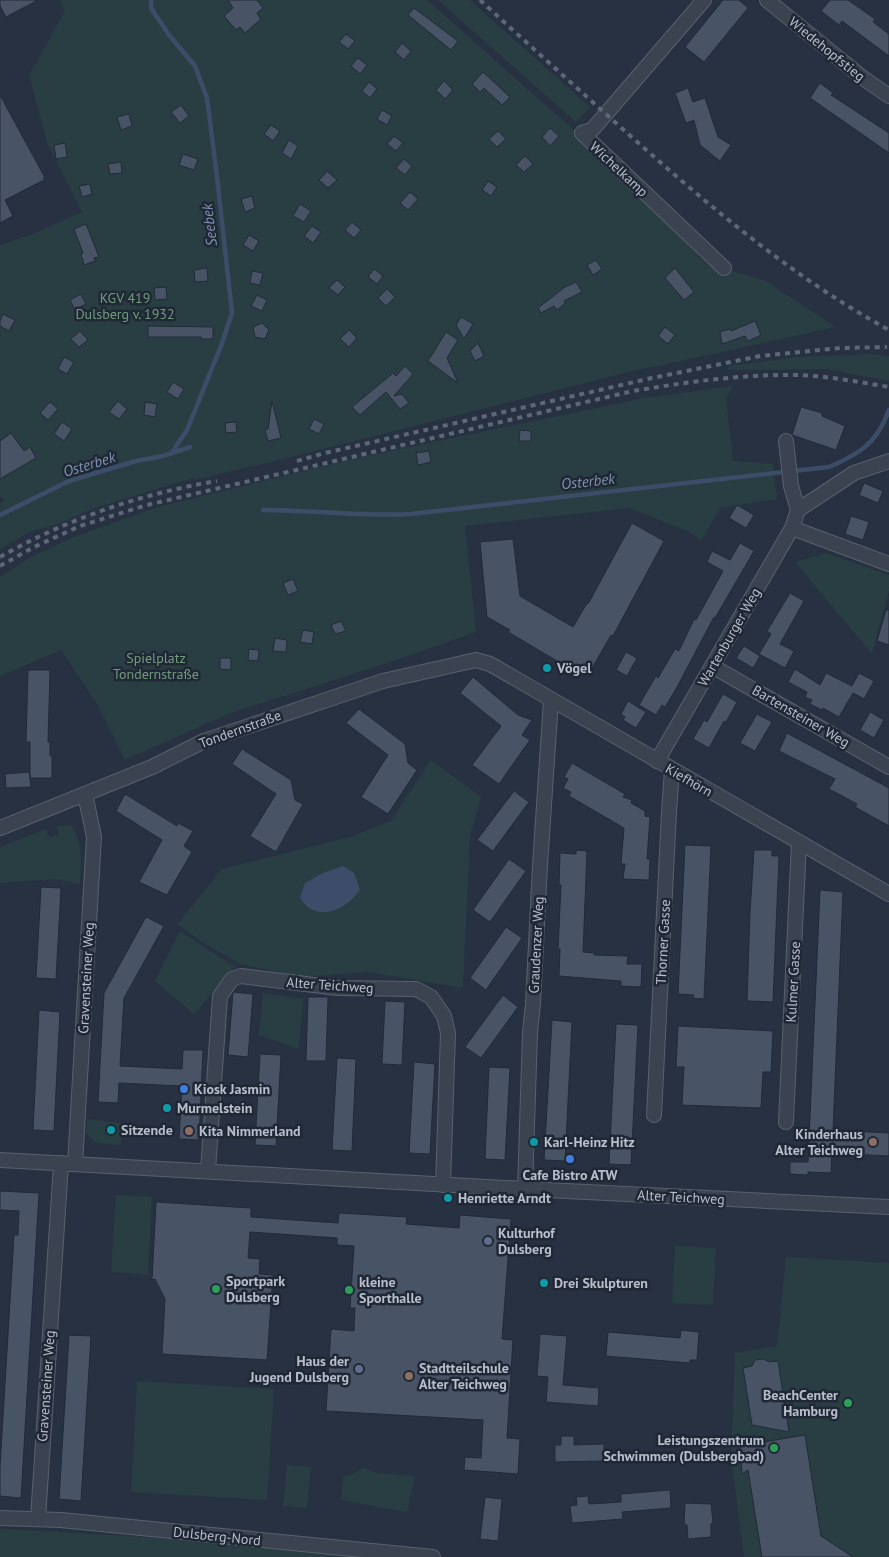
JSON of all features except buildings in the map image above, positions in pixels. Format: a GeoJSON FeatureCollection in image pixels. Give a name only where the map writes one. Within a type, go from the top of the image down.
{"type":"FeatureCollection","features":[{"type":"Feature","properties":{"kind":"street","name":"Wichelkamp"},"geometry":{"type":"LineString","coordinates":[[704,0],[592,130],[582,133],[724,268]]}},
{"type":"Feature","properties":{"kind":"street","name":"Wiedehopfstieg"},"geometry":{"type":"LineString","coordinates":[[767,0],[863,78],[889,96]]}},
{"type":"Feature","properties":{"kind":"street"},"geometry":{"type":"LineString","coordinates":[[786,441],[788,469],[798,510],[854,473],[889,461]]}},
{"type":"Feature","properties":{"kind":"street","name":"Wartenburger Weg"},"geometry":{"type":"LineString","coordinates":[[657,761],[792,528],[798,510]]}},
{"type":"Feature","properties":{"kind":"street"},"geometry":{"type":"LineString","coordinates":[[792,528],[889,564]]}},
{"type":"Feature","properties":{"kind":"street","name":"Tondernstraße"},"geometry":{"type":"LineString","coordinates":[[0,828],[152,767],[204,741],[383,681],[476,660],[490,664]]}},
{"type":"Feature","properties":{"kind":"street","name":"Kiefhörn"},"geometry":{"type":"LineString","coordinates":[[490,664],[889,894]]}},
{"type":"Feature","properties":{"kind":"street","name":"Bartensteiner Weg"},"geometry":{"type":"LineString","coordinates":[[712,666],[889,766]]}},
{"type":"Feature","properties":{"kind":"street","name":"Graudenzer Weg"},"geometry":{"type":"LineString","coordinates":[[525,1189],[530,1032],[551,700]]}},
{"type":"Feature","properties":{"kind":"street","name":"Thorner Gasse"},"geometry":{"type":"LineString","coordinates":[[654,1115],[672,770]]}},
{"type":"Feature","properties":{"kind":"street","name":"Gravensteiner Weg"},"geometry":{"type":"LineString","coordinates":[[38,1519],[94,837],[85,794]]}},
{"type":"Feature","properties":{"kind":"street","name":"Kulmer Gasse"},"geometry":{"type":"LineString","coordinates":[[786,1122],[799,842]]}},
{"type":"Feature","properties":{"kind":"street","name":"Alter Teichweg"},"geometry":{"type":"LineString","coordinates":[[208,1171],[220,996],[232,979],[241,976],[338,988],[416,989],[431,997],[444,1016],[448,1033],[443,1185]]}},
{"type":"Feature","properties":{"kind":"street","name":"Alter Teichweg"},"geometry":{"type":"LineString","coordinates":[[0,1160],[443,1185],[889,1206]]}},
{"type":"Feature","properties":{"kind":"street","name":"Dulsberg-Nord"},"geometry":{"type":"LineString","coordinates":[[0,1518],[38,1519],[433,1557]]}},
{"type":"Feature","properties":{"kind":"green space","name":"KGV 419 Dulsberg v. 1932"},"geometry":{"type":"Polygon","coordinates":[[[59,0],[427,0],[584,139],[706,264],[764,280],[836,327],[625,373],[284,459],[194,480],[193,478],[95,508],[52,526],[30,532],[0,549],[0,503],[5,501],[0,495],[0,245],[33,234],[82,212],[47,142],[29,75],[65,11],[59,0]]]}},
{"type":"Feature","properties":{"kind":"green space"},"geometry":{"type":"Polygon","coordinates":[[[438,0],[470,0],[590,107],[576,122],[438,0]]]}},
{"type":"Feature","properties":{"kind":"green space"},"geometry":{"type":"Polygon","coordinates":[[[870,354],[889,356],[889,381],[827,369],[727,370],[729,366],[798,357],[870,354]]]}},
{"type":"Feature","properties":{"kind":"green space","name":"Spielplatz Tondernstraße"},"geometry":{"type":"Polygon","coordinates":[[[733,386],[726,398],[733,461],[773,464],[777,499],[720,508],[701,541],[690,532],[629,508],[465,526],[476,632],[228,714],[125,760],[97,704],[61,650],[0,676],[0,577],[31,557],[71,538],[158,507],[352,459],[644,398],[733,386]]]}},
{"type":"Feature","properties":{"kind":"green space"},"geometry":{"type":"Polygon","coordinates":[[[826,553],[889,575],[889,590],[872,654],[795,562],[826,553]]]}},
{"type":"Feature","properties":{"kind":"green space"},"geometry":{"type":"Polygon","coordinates":[[[431,760],[481,797],[470,836],[463,988],[368,972],[301,977],[240,964],[202,942],[177,924],[222,869],[350,837],[391,821],[431,760]]]}},
{"type":"Feature","properties":{"kind":"green space"},"geometry":{"type":"Polygon","coordinates":[[[71,825],[80,847],[80,884],[56,879],[0,883],[0,847],[46,829],[49,837],[59,835],[57,826],[71,825]]]}},
{"type":"Feature","properties":{"kind":"green space"},"geometry":{"type":"Polygon","coordinates":[[[180,931],[235,967],[194,1014],[155,981],[180,931]]]}},
{"type":"Feature","properties":{"kind":"green space"},"geometry":{"type":"Polygon","coordinates":[[[263,993],[303,999],[299,1049],[259,1035],[263,993]]]}},
{"type":"Feature","properties":{"kind":"green space"},"geometry":{"type":"Polygon","coordinates":[[[87,1119],[122,1123],[121,1145],[94,1141],[86,1133],[87,1119]]]}},
{"type":"Feature","properties":{"kind":"green space"},"geometry":{"type":"Polygon","coordinates":[[[116,1195],[152,1197],[148,1275],[111,1272],[116,1195]]]}},
{"type":"Feature","properties":{"kind":"green space"},"geometry":{"type":"Polygon","coordinates":[[[675,1246],[716,1248],[713,1305],[672,1303],[675,1246]]]}},
{"type":"Feature","properties":{"kind":"green space"},"geometry":{"type":"Polygon","coordinates":[[[786,1257],[889,1263],[889,1557],[744,1557],[731,1456],[735,1353],[777,1346],[786,1257]]]}},
{"type":"Feature","properties":{"kind":"green space"},"geometry":{"type":"Polygon","coordinates":[[[137,1381],[274,1389],[267,1500],[131,1492],[137,1381]]]}},
{"type":"Feature","properties":{"kind":"green space"},"geometry":{"type":"Polygon","coordinates":[[[287,1465],[311,1467],[307,1508],[283,1506],[287,1465]]]}},
{"type":"Feature","properties":{"kind":"green space"},"geometry":{"type":"Polygon","coordinates":[[[363,1468],[378,1473],[415,1476],[407,1512],[341,1500],[343,1476],[353,1474],[363,1468]]]}},
{"type":"Feature","properties":{"kind":"green space"},"geometry":{"type":"Polygon","coordinates":[[[0,1529],[187,1540],[374,1557],[0,1557],[0,1529]]]}},
{"type":"Feature","properties":{"kind":"water"},"geometry":{"type":"Polygon","coordinates":[[[343,866],[354,873],[360,890],[354,897],[339,908],[331,911],[314,911],[307,906],[300,898],[305,883],[323,873],[343,866]]]}},
{"type":"Feature","properties":{"kind":"waterway","name":"Seebek"},"geometry":{"type":"LineString","coordinates":[[151,0],[151,8],[169,35],[195,66],[207,98],[232,313],[221,346],[187,430],[173,451]]}},
{"type":"Feature","properties":{"kind":"waterway","name":"Osterbek"},"geometry":{"type":"LineString","coordinates":[[263,510],[374,515],[411,514],[829,467],[859,452],[866,446],[879,431],[889,410]]}},
{"type":"Feature","properties":{"kind":"waterway","name":"Osterbek"},"geometry":{"type":"LineString","coordinates":[[0,515],[69,481],[190,447]]}},
{"type":"Feature","properties":{"kind":"railway"},"geometry":{"type":"LineString","coordinates":[[480,0],[626,132],[720,213],[819,287],[889,330]]}},
{"type":"Feature","properties":{"kind":"railway"},"geometry":{"type":"LineString","coordinates":[[297,461],[652,378],[760,356],[841,348],[887,347]]}},
{"type":"Feature","properties":{"kind":"railway"},"geometry":{"type":"LineString","coordinates":[[0,566],[34,547],[80,526],[147,505],[633,391],[715,379],[777,375],[821,377],[889,387]]}},
{"type":"Feature","properties":{"kind":"railway"},"geometry":{"type":"LineString","coordinates":[[0,557],[51,531],[105,510],[160,493],[217,481]]}},
{"type":"Feature","properties":{"kind":"place","name":"Vögel"},"geometry":{"type":"Point","coordinates":[547,668]}},
{"type":"Feature","properties":{"kind":"place","name":"Kiosk Jasmin"},"geometry":{"type":"Point","coordinates":[184,1089]}},
{"type":"Feature","properties":{"kind":"place","name":"Murmelstein"},"geometry":{"type":"Point","coordinates":[167,1108]}},
{"type":"Feature","properties":{"kind":"place","name":"Sitzende"},"geometry":{"type":"Point","coordinates":[111,1130]}},
{"type":"Feature","properties":{"kind":"place","name":"Kita Nimmerland"},"geometry":{"type":"Point","coordinates":[189,1131]}},
{"type":"Feature","properties":{"kind":"place","name":"Karl-Heinz Hitz"},"geometry":{"type":"Point","coordinates":[534,1142]}},
{"type":"Feature","properties":{"kind":"place","name":"Kinderhaus Alter Teichweg"},"geometry":{"type":"Point","coordinates":[873,1142]}},
{"type":"Feature","properties":{"kind":"place","name":"Cafe Bistro ATW"},"geometry":{"type":"Point","coordinates":[570,1159]}},
{"type":"Feature","properties":{"kind":"place","name":"Henriette Arndt"},"geometry":{"type":"Point","coordinates":[448,1198]}},
{"type":"Feature","properties":{"kind":"place","name":"Kulturhof Dulsberg"},"geometry":{"type":"Point","coordinates":[488,1241]}},
{"type":"Feature","properties":{"kind":"place","name":"Drei Skulpturen"},"geometry":{"type":"Point","coordinates":[544,1283]}},
{"type":"Feature","properties":{"kind":"place","name":"Sportpark Dulsberg"},"geometry":{"type":"Point","coordinates":[216,1289]}},
{"type":"Feature","properties":{"kind":"place","name":"kleine Sporthalle"},"geometry":{"type":"Point","coordinates":[349,1290]}},
{"type":"Feature","properties":{"kind":"place","name":"Haus der Jugend Dulsberg"},"geometry":{"type":"Point","coordinates":[359,1369]}},
{"type":"Feature","properties":{"kind":"place","name":"Stadtteilschule Alter Teichweg"},"geometry":{"type":"Point","coordinates":[409,1376]}},
{"type":"Feature","properties":{"kind":"place","name":"BeachCenter Hamburg"},"geometry":{"type":"Point","coordinates":[848,1403]}},
{"type":"Feature","properties":{"kind":"place","name":"Leistungszentrum Schwimmen (Dulsbergbad)"},"geometry":{"type":"Point","coordinates":[774,1448]}}]}
